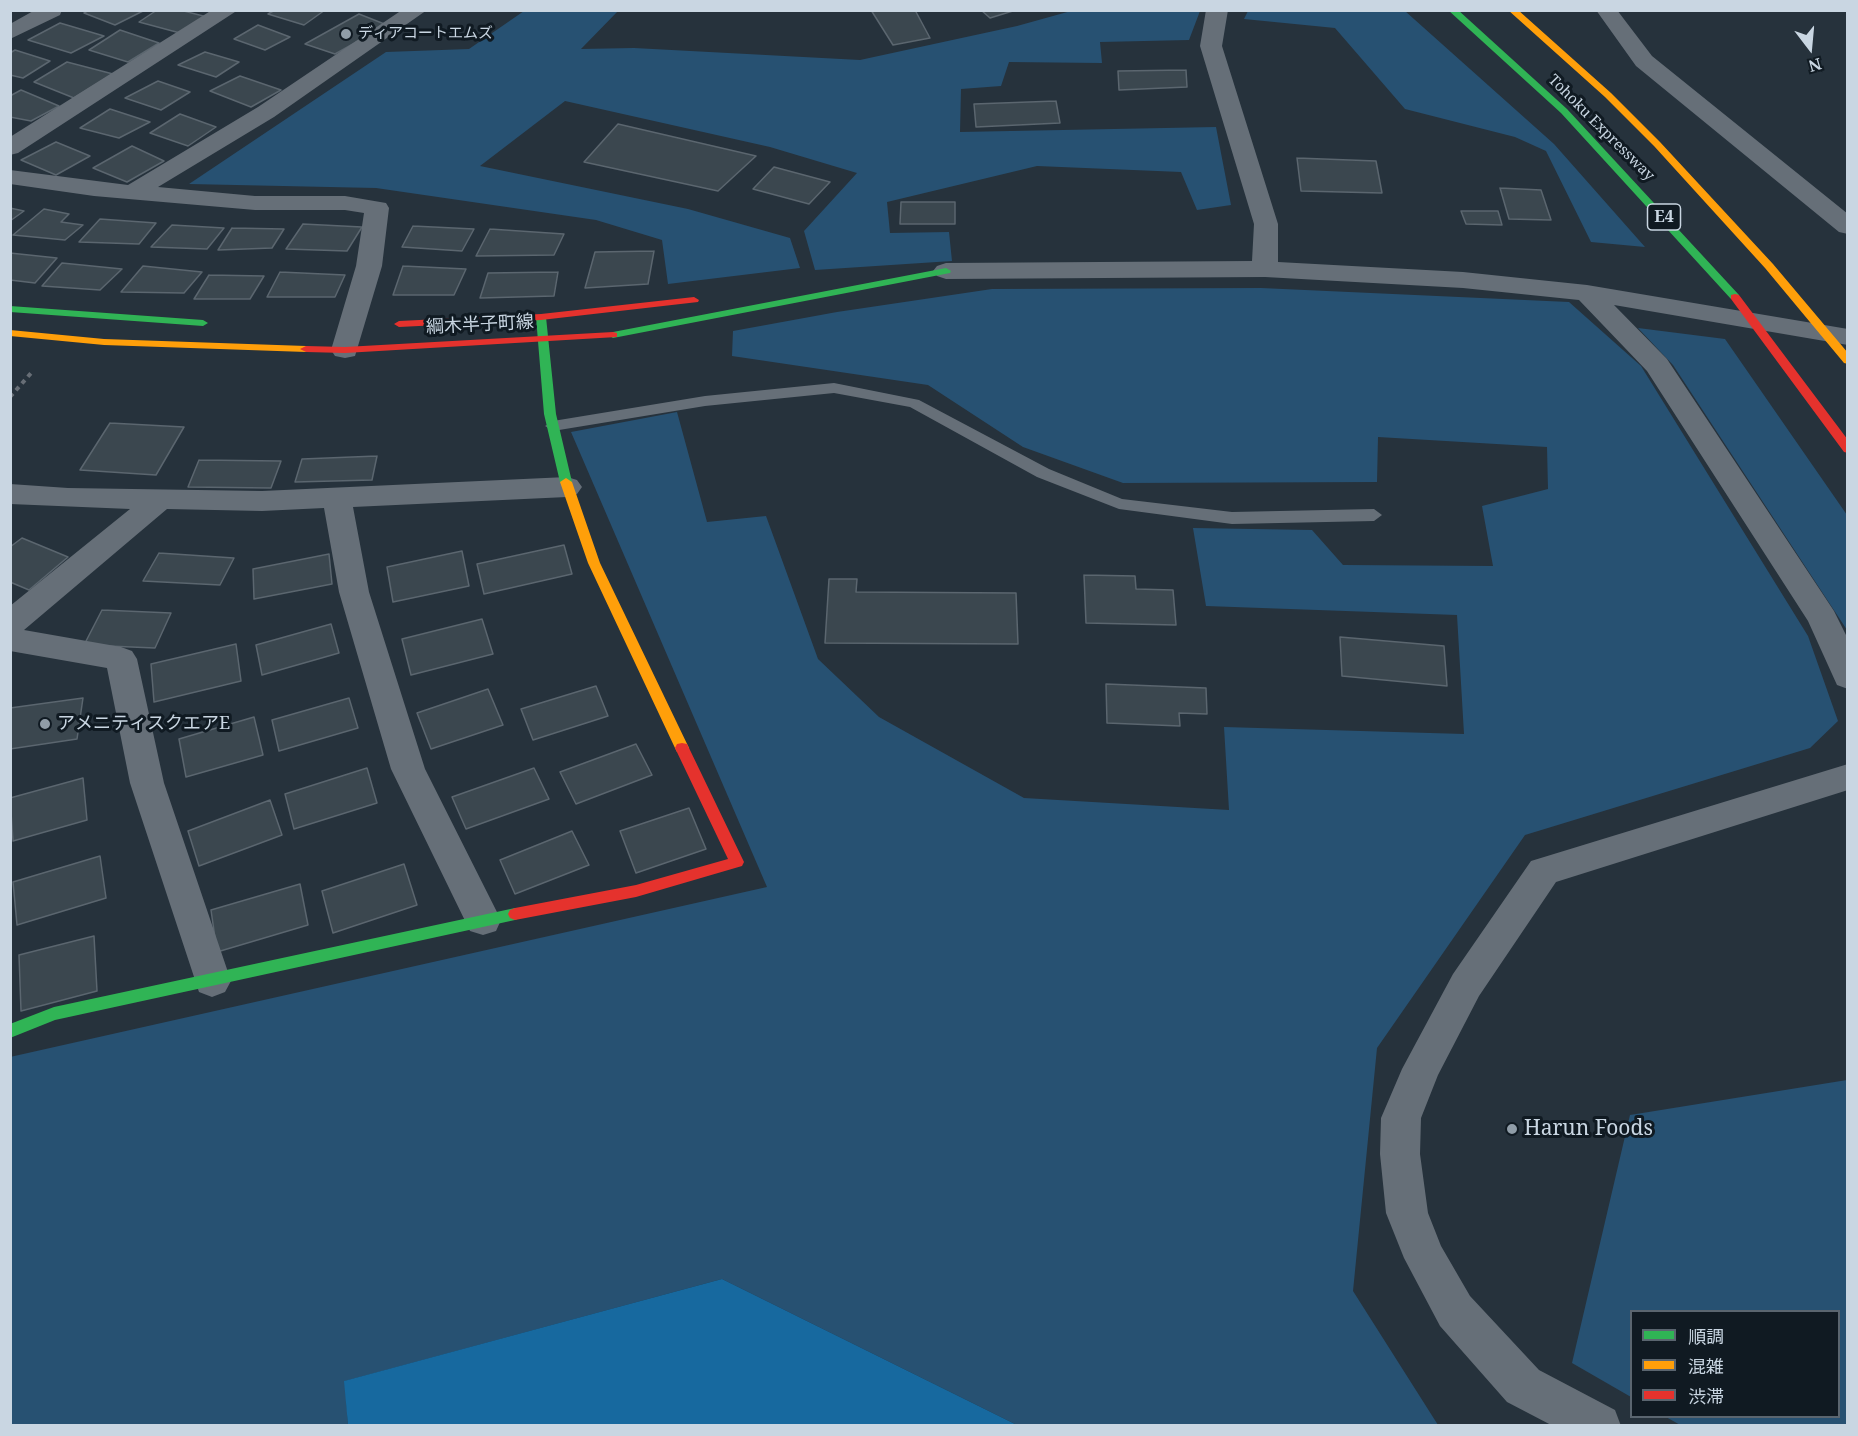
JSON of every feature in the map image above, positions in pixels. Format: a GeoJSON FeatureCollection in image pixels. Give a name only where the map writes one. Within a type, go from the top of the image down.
{"type":"FeatureCollection","features":[{"type":"Feature","properties":{"kind":"main road","name":"Tohoku Expressway"},"geometry":{"type":"LineString","coordinates":[[1452,10],[1564,111],[1633,183],[1734,295],[1848,449]]}},
{"type":"Feature","properties":{"kind":"main road","name":"Tohoku Expressway"},"geometry":{"type":"LineString","coordinates":[[1512,10],[1608,95],[1657,144],[1769,266],[1848,361]]}},
{"type":"Feature","properties":{"kind":"main road","name":"綱木半子町線"},"geometry":{"type":"LineString","coordinates":[[10,333],[104,342],[350,332],[543,341],[615,335],[946,271]]}},
{"type":"Feature","properties":{"kind":"main road"},"geometry":{"type":"LineString","coordinates":[[755,293],[946,271]]}},
{"type":"Feature","properties":{"kind":"main road"},"geometry":{"type":"LineString","coordinates":[[387,325],[541,317],[708,298]]}},
{"type":"Feature","properties":{"kind":"main road"},"geometry":{"type":"LineString","coordinates":[[10,309],[220,324]]}},
{"type":"Feature","properties":{"kind":"main road"},"geometry":{"type":"LineString","coordinates":[[10,1031],[54,1014],[483,920],[636,891],[737,862],[594,563],[567,487],[553,426],[541,317]]}},
{"type":"Feature","properties":{"kind":"street"},"geometry":{"type":"LineString","coordinates":[[10,33],[52,10]]}},
{"type":"Feature","properties":{"kind":"street"},"geometry":{"type":"LineString","coordinates":[[10,148],[228,10]]}},
{"type":"Feature","properties":{"kind":"street"},"geometry":{"type":"LineString","coordinates":[[133,192],[266,112],[417,10]]}},
{"type":"Feature","properties":{"kind":"street"},"geometry":{"type":"LineString","coordinates":[[1217,10],[1211,46],[1266,224],[1265,269]]}},
{"type":"Feature","properties":{"kind":"street"},"geometry":{"type":"LineString","coordinates":[[1606,10],[1644,60],[1848,227]]}},
{"type":"Feature","properties":{"kind":"street"},"geometry":{"type":"LineString","coordinates":[[10,177],[133,192],[255,203],[345,203],[377,208],[369,266],[350,332]]}},
{"type":"Feature","properties":{"kind":"street"},"geometry":{"type":"LineString","coordinates":[[946,271],[1265,269],[1463,280],[1587,293],[1848,337]]}},
{"type":"Feature","properties":{"kind":"street"},"geometry":{"type":"LineString","coordinates":[[1587,293],[1657,365],[1823,619],[1848,677]]}},
{"type":"Feature","properties":{"kind":"street"},"geometry":{"type":"LineString","coordinates":[[10,494],[262,501],[567,487]]}},
{"type":"Feature","properties":{"kind":"street"},"geometry":{"type":"LineString","coordinates":[[337,498],[354,592],[408,769],[483,920]]}},
{"type":"Feature","properties":{"kind":"street"},"geometry":{"type":"LineString","coordinates":[[10,624],[161,499]]}},
{"type":"Feature","properties":{"kind":"street"},"geometry":{"type":"LineString","coordinates":[[10,639],[121,659],[147,783],[212,981]]}},
{"type":"Feature","properties":{"kind":"street"},"geometry":{"type":"LineString","coordinates":[[1599,1425],[1523,1386],[1455,1311],[1425,1258],[1407,1213],[1400,1154],[1401,1118],[1421,1069],[1466,985],[1544,871],[1848,777]]}},
{"type":"Feature","properties":{"kind":"lane"},"geometry":{"type":"LineString","coordinates":[[553,426],[705,401],[834,388],[914,403],[1042,473],[1119,504],[1232,518],[1374,515]]}},
{"type":"Feature","properties":{"kind":"path"},"geometry":{"type":"LineString","coordinates":[[10,397],[32,372]]}},
{"type":"Feature","properties":{"kind":"shaded area"},"geometry":{"type":"Polygon","coordinates":[[[524,11],[618,11],[581,49],[634,48],[860,60],[1017,26],[1071,11],[1200,11],[1189,40],[1100,42],[1102,63],[1009,62],[1001,86],[961,89],[960,132],[1216,127],[1231,205],[1197,210],[1181,172],[1037,166],[887,202],[890,233],[949,232],[952,261],[815,270],[804,231],[857,173],[770,147],[565,101],[480,166],[688,209],[790,238],[800,268],[668,284],[662,240],[596,220],[376,188],[189,184],[386,52],[469,49],[524,11]]]}},
{"type":"Feature","properties":{"kind":"shaded area"},"geometry":{"type":"Polygon","coordinates":[[[1248,11],[1405,11],[1554,144],[1645,247],[1591,242],[1546,151],[1515,137],[1405,109],[1335,28],[1244,19],[1248,11]]]}},
{"type":"Feature","properties":{"kind":"shaded area"},"geometry":{"type":"Polygon","coordinates":[[[1261,288],[1569,302],[1641,366],[1808,636],[1838,721],[1810,748],[1525,835],[1377,1048],[1353,1291],[1438,1425],[1017,1425],[722,1279],[345,1381],[348,1425],[11,1425],[10,1057],[767,887],[571,432],[677,412],[707,522],[766,516],[818,659],[879,717],[1024,798],[1229,810],[1224,727],[1464,734],[1457,615],[1206,606],[1193,528],[1312,530],[1343,565],[1493,566],[1482,506],[1548,489],[1547,447],[1378,437],[1377,482],[1123,483],[1023,447],[928,385],[732,356],[733,331],[837,312],[992,289],[1261,288]]]}},
{"type":"Feature","properties":{"kind":"shaded area"},"geometry":{"type":"Polygon","coordinates":[[[1638,328],[1725,339],[1847,515],[1847,630],[1673,365],[1638,328]]]}},
{"type":"Feature","properties":{"kind":"shaded area"},"geometry":{"type":"Polygon","coordinates":[[[1847,1080],[1847,1425],[1682,1426],[1668,1418],[1840,1418],[1840,1310],[1630,1310],[1630,1396],[1572,1363],[1630,1115],[1847,1080]]]}},
{"type":"Feature","properties":{"kind":"shaded area"},"geometry":{"type":"Polygon","coordinates":[[[722,1279],[1017,1425],[348,1425],[344,1381],[722,1279]]]}},
{"type":"Feature","properties":{"kind":"building"},"geometry":{"type":"Polygon","coordinates":[[[89,10],[145,10],[115,25],[84,13],[89,10]]]}},
{"type":"Feature","properties":{"kind":"building"},"geometry":{"type":"Polygon","coordinates":[[[157,10],[180,10],[207,17],[180,33],[139,22],[157,10]]]}},
{"type":"Feature","properties":{"kind":"building"},"geometry":{"type":"Polygon","coordinates":[[[275,10],[325,10],[304,25],[268,14],[275,10]]]}},
{"type":"Feature","properties":{"kind":"building"},"geometry":{"type":"Polygon","coordinates":[[[871,10],[915,10],[930,38],[893,45],[871,10]]]}},
{"type":"Feature","properties":{"kind":"building"},"geometry":{"type":"Polygon","coordinates":[[[981,10],[1016,10],[990,18],[981,10]]]}},
{"type":"Feature","properties":{"kind":"building","name":"ディアコートエムズ"},"geometry":{"type":"Polygon","coordinates":[[[359,14],[387,25],[335,54],[305,44],[359,14]]]}},
{"type":"Feature","properties":{"kind":"building"},"geometry":{"type":"Polygon","coordinates":[[[60,23],[104,36],[71,53],[28,40],[60,23]]]}},
{"type":"Feature","properties":{"kind":"building"},"geometry":{"type":"Polygon","coordinates":[[[258,25],[290,37],[265,50],[234,39],[258,25]]]}},
{"type":"Feature","properties":{"kind":"building"},"geometry":{"type":"Polygon","coordinates":[[[120,30],[159,43],[128,62],[89,50],[120,30]]]}},
{"type":"Feature","properties":{"kind":"building"},"geometry":{"type":"Polygon","coordinates":[[[15,50],[50,61],[23,78],[10,75],[10,53],[15,50]]]}},
{"type":"Feature","properties":{"kind":"building"},"geometry":{"type":"Polygon","coordinates":[[[205,52],[239,62],[216,77],[178,65],[205,52]]]}},
{"type":"Feature","properties":{"kind":"building"},"geometry":{"type":"Polygon","coordinates":[[[67,62],[113,74],[74,98],[34,82],[67,62]]]}},
{"type":"Feature","properties":{"kind":"building"},"geometry":{"type":"Polygon","coordinates":[[[1186,70],[1187,87],[1119,90],[1118,71],[1186,70]]]}},
{"type":"Feature","properties":{"kind":"building"},"geometry":{"type":"Polygon","coordinates":[[[240,76],[281,90],[251,107],[210,91],[240,76]]]}},
{"type":"Feature","properties":{"kind":"building"},"geometry":{"type":"Polygon","coordinates":[[[158,81],[190,92],[161,110],[125,98],[158,81]]]}},
{"type":"Feature","properties":{"kind":"building"},"geometry":{"type":"Polygon","coordinates":[[[21,90],[59,106],[31,121],[10,117],[10,96],[21,90]]]}},
{"type":"Feature","properties":{"kind":"building"},"geometry":{"type":"Polygon","coordinates":[[[1056,101],[1060,123],[976,127],[974,104],[1056,101]]]}},
{"type":"Feature","properties":{"kind":"building"},"geometry":{"type":"Polygon","coordinates":[[[110,109],[150,122],[119,138],[80,128],[110,109]]]}},
{"type":"Feature","properties":{"kind":"building"},"geometry":{"type":"Polygon","coordinates":[[[180,114],[216,127],[188,146],[150,133],[180,114]]]}},
{"type":"Feature","properties":{"kind":"building"},"geometry":{"type":"Polygon","coordinates":[[[618,124],[756,156],[718,191],[584,162],[618,124]]]}},
{"type":"Feature","properties":{"kind":"building"},"geometry":{"type":"Polygon","coordinates":[[[56,142],[90,156],[56,175],[21,160],[56,142]]]}},
{"type":"Feature","properties":{"kind":"building"},"geometry":{"type":"Polygon","coordinates":[[[132,146],[164,161],[127,182],[93,168],[132,146]]]}},
{"type":"Feature","properties":{"kind":"building"},"geometry":{"type":"Polygon","coordinates":[[[1297,158],[1376,161],[1382,193],[1301,191],[1297,158]]]}},
{"type":"Feature","properties":{"kind":"building"},"geometry":{"type":"Polygon","coordinates":[[[774,167],[830,182],[809,204],[753,189],[774,167]]]}},
{"type":"Feature","properties":{"kind":"building"},"geometry":{"type":"Polygon","coordinates":[[[1500,188],[1541,190],[1551,220],[1509,219],[1500,188]]]}},
{"type":"Feature","properties":{"kind":"building"},"geometry":{"type":"Polygon","coordinates":[[[901,202],[955,202],[955,224],[900,224],[901,202]]]}},
{"type":"Feature","properties":{"kind":"building"},"geometry":{"type":"Polygon","coordinates":[[[10,208],[24,211],[10,221],[10,208]]]}},
{"type":"Feature","properties":{"kind":"building"},"geometry":{"type":"Polygon","coordinates":[[[44,209],[69,214],[61,222],[83,225],[65,240],[13,235],[44,209]]]}},
{"type":"Feature","properties":{"kind":"building"},"geometry":{"type":"Polygon","coordinates":[[[1461,211],[1498,211],[1502,225],[1466,224],[1461,211]]]}},
{"type":"Feature","properties":{"kind":"building"},"geometry":{"type":"Polygon","coordinates":[[[100,219],[156,223],[139,244],[79,242],[100,219]]]}},
{"type":"Feature","properties":{"kind":"building"},"geometry":{"type":"Polygon","coordinates":[[[303,224],[362,227],[347,251],[286,249],[303,224]]]}},
{"type":"Feature","properties":{"kind":"building"},"geometry":{"type":"Polygon","coordinates":[[[172,225],[224,228],[207,249],[151,247],[172,225]]]}},
{"type":"Feature","properties":{"kind":"building"},"geometry":{"type":"Polygon","coordinates":[[[413,226],[474,229],[462,251],[402,247],[413,226]]]}},
{"type":"Feature","properties":{"kind":"building"},"geometry":{"type":"Polygon","coordinates":[[[232,228],[284,229],[272,248],[218,250],[232,228]]]}},
{"type":"Feature","properties":{"kind":"building"},"geometry":{"type":"Polygon","coordinates":[[[490,229],[564,234],[554,255],[476,256],[490,229]]]}},
{"type":"Feature","properties":{"kind":"building"},"geometry":{"type":"Polygon","coordinates":[[[654,251],[648,284],[585,288],[595,252],[654,251]]]}},
{"type":"Feature","properties":{"kind":"building"},"geometry":{"type":"Polygon","coordinates":[[[10,253],[57,258],[35,283],[10,280],[10,253]]]}},
{"type":"Feature","properties":{"kind":"building"},"geometry":{"type":"Polygon","coordinates":[[[62,263],[122,269],[100,290],[42,286],[62,263]]]}},
{"type":"Feature","properties":{"kind":"building"},"geometry":{"type":"Polygon","coordinates":[[[143,266],[202,272],[184,293],[121,292],[143,266]]]}},
{"type":"Feature","properties":{"kind":"building"},"geometry":{"type":"Polygon","coordinates":[[[403,266],[466,269],[454,295],[393,295],[403,266]]]}},
{"type":"Feature","properties":{"kind":"building"},"geometry":{"type":"Polygon","coordinates":[[[280,272],[345,275],[335,297],[267,297],[280,272]]]}},
{"type":"Feature","properties":{"kind":"building"},"geometry":{"type":"Polygon","coordinates":[[[558,272],[554,296],[480,298],[488,273],[558,272]]]}},
{"type":"Feature","properties":{"kind":"building"},"geometry":{"type":"Polygon","coordinates":[[[209,275],[264,276],[250,299],[194,299],[209,275]]]}},
{"type":"Feature","properties":{"kind":"building"},"geometry":{"type":"Polygon","coordinates":[[[110,423],[184,427],[156,475],[80,470],[110,423]]]}},
{"type":"Feature","properties":{"kind":"building"},"geometry":{"type":"Polygon","coordinates":[[[377,456],[372,480],[295,482],[302,459],[377,456]]]}},
{"type":"Feature","properties":{"kind":"building"},"geometry":{"type":"Polygon","coordinates":[[[199,460],[281,461],[271,488],[188,487],[199,460]]]}},
{"type":"Feature","properties":{"kind":"building"},"geometry":{"type":"Polygon","coordinates":[[[22,538],[68,557],[29,590],[10,582],[10,547],[22,538]]]}},
{"type":"Feature","properties":{"kind":"building"},"geometry":{"type":"Polygon","coordinates":[[[564,545],[572,574],[484,594],[477,564],[564,545]]]}},
{"type":"Feature","properties":{"kind":"building"},"geometry":{"type":"Polygon","coordinates":[[[462,551],[469,586],[393,602],[387,567],[462,551]]]}},
{"type":"Feature","properties":{"kind":"building"},"geometry":{"type":"Polygon","coordinates":[[[159,553],[234,558],[220,585],[143,581],[159,553]]]}},
{"type":"Feature","properties":{"kind":"building"},"geometry":{"type":"Polygon","coordinates":[[[329,554],[332,584],[254,599],[253,569],[329,554]]]}},
{"type":"Feature","properties":{"kind":"building"},"geometry":{"type":"Polygon","coordinates":[[[1084,575],[1135,576],[1136,589],[1173,590],[1176,625],[1086,623],[1084,575]]]}},
{"type":"Feature","properties":{"kind":"building"},"geometry":{"type":"Polygon","coordinates":[[[829,579],[857,579],[856,592],[1016,593],[1018,644],[825,643],[829,579]]]}},
{"type":"Feature","properties":{"kind":"building"},"geometry":{"type":"Polygon","coordinates":[[[102,610],[171,613],[155,648],[84,645],[102,610]]]}},
{"type":"Feature","properties":{"kind":"building"},"geometry":{"type":"Polygon","coordinates":[[[482,619],[493,654],[411,675],[402,639],[482,619]]]}},
{"type":"Feature","properties":{"kind":"building"},"geometry":{"type":"Polygon","coordinates":[[[331,624],[339,653],[262,675],[256,645],[331,624]]]}},
{"type":"Feature","properties":{"kind":"building"},"geometry":{"type":"Polygon","coordinates":[[[1340,637],[1444,646],[1447,686],[1342,676],[1340,637]]]}},
{"type":"Feature","properties":{"kind":"building"},"geometry":{"type":"Polygon","coordinates":[[[236,644],[241,681],[154,702],[151,664],[236,644]]]}},
{"type":"Feature","properties":{"kind":"building"},"geometry":{"type":"Polygon","coordinates":[[[1106,684],[1206,688],[1207,714],[1179,713],[1180,726],[1107,723],[1106,684]]]}},
{"type":"Feature","properties":{"kind":"building"},"geometry":{"type":"Polygon","coordinates":[[[596,686],[608,716],[533,740],[521,709],[596,686]]]}},
{"type":"Feature","properties":{"kind":"building"},"geometry":{"type":"Polygon","coordinates":[[[488,689],[503,725],[431,749],[417,713],[488,689]]]}},
{"type":"Feature","properties":{"kind":"building","name":"アメニティスクエアE"},"geometry":{"type":"Polygon","coordinates":[[[83,698],[77,739],[10,749],[10,708],[83,698]]]}},
{"type":"Feature","properties":{"kind":"building"},"geometry":{"type":"Polygon","coordinates":[[[349,698],[358,728],[279,751],[272,720],[349,698]]]}},
{"type":"Feature","properties":{"kind":"building"},"geometry":{"type":"Polygon","coordinates":[[[254,717],[263,755],[186,777],[179,739],[254,717]]]}},
{"type":"Feature","properties":{"kind":"building"},"geometry":{"type":"Polygon","coordinates":[[[636,744],[652,775],[576,804],[560,772],[636,744]]]}},
{"type":"Feature","properties":{"kind":"building"},"geometry":{"type":"Polygon","coordinates":[[[367,768],[377,803],[294,829],[285,794],[367,768]]]}},
{"type":"Feature","properties":{"kind":"building"},"geometry":{"type":"Polygon","coordinates":[[[534,768],[549,799],[466,829],[452,797],[534,768]]]}},
{"type":"Feature","properties":{"kind":"building"},"geometry":{"type":"Polygon","coordinates":[[[83,778],[87,820],[13,841],[10,798],[83,778]]]}},
{"type":"Feature","properties":{"kind":"building"},"geometry":{"type":"Polygon","coordinates":[[[270,800],[282,835],[199,866],[188,831],[270,800]]]}},
{"type":"Feature","properties":{"kind":"building"},"geometry":{"type":"Polygon","coordinates":[[[689,808],[706,849],[636,873],[620,831],[689,808]]]}},
{"type":"Feature","properties":{"kind":"building"},"geometry":{"type":"Polygon","coordinates":[[[572,831],[589,865],[515,894],[500,860],[572,831]]]}},
{"type":"Feature","properties":{"kind":"building"},"geometry":{"type":"Polygon","coordinates":[[[100,856],[106,898],[17,925],[13,882],[100,856]]]}},
{"type":"Feature","properties":{"kind":"building"},"geometry":{"type":"Polygon","coordinates":[[[404,864],[417,905],[333,933],[322,891],[404,864]]]}},
{"type":"Feature","properties":{"kind":"building"},"geometry":{"type":"Polygon","coordinates":[[[300,884],[308,925],[217,952],[211,910],[300,884]]]}},
{"type":"Feature","properties":{"kind":"building"},"geometry":{"type":"Polygon","coordinates":[[[94,936],[97,991],[21,1011],[19,955],[94,936]]]}},
{"type":"Feature","properties":{"kind":"traffic: fast"},"geometry":{"type":"LineString","coordinates":[[1452,10],[1564,111],[1735,297]]}},
{"type":"Feature","properties":{"kind":"traffic: fast"},"geometry":{"type":"LineString","coordinates":[[613,335],[946,271]]}},
{"type":"Feature","properties":{"kind":"traffic: fast"},"geometry":{"type":"LineString","coordinates":[[10,309],[203,323]]}},
{"type":"Feature","properties":{"kind":"traffic: fast"},"geometry":{"type":"LineString","coordinates":[[541,317],[550,414],[566,482]]}},
{"type":"Feature","properties":{"kind":"traffic: fast"},"geometry":{"type":"LineString","coordinates":[[10,1031],[54,1014],[515,914]]}},
{"type":"Feature","properties":{"kind":"traffic: slow"},"geometry":{"type":"LineString","coordinates":[[1512,10],[1608,95],[1657,144],[1769,266],[1848,361]]}},
{"type":"Feature","properties":{"kind":"traffic: slow"},"geometry":{"type":"LineString","coordinates":[[10,333],[104,342],[306,349]]}},
{"type":"Feature","properties":{"kind":"traffic: slow"},"geometry":{"type":"LineString","coordinates":[[566,482],[594,563],[682,748]]}},
{"type":"Feature","properties":{"kind":"traffic: jam"},"geometry":{"type":"LineString","coordinates":[[1735,297],[1848,449]]}},
{"type":"Feature","properties":{"kind":"traffic: jam"},"geometry":{"type":"LineString","coordinates":[[399,324],[541,317],[694,300]]}},
{"type":"Feature","properties":{"kind":"traffic: jam"},"geometry":{"type":"LineString","coordinates":[[306,349],[345,350],[613,335]]}},
{"type":"Feature","properties":{"kind":"traffic: jam"},"geometry":{"type":"LineString","coordinates":[[515,914],[636,891],[737,862],[682,748]]}},
{"type":"Feature","properties":{"kind":"place","name":"ディアコートエムズ"},"geometry":{"type":"Point","coordinates":[346,34]}},
{"type":"Feature","properties":{"kind":"place","name":"アメニティスクエアE"},"geometry":{"type":"Point","coordinates":[45,724]}},
{"type":"Feature","properties":{"kind":"place","name":"Harun Foods"},"geometry":{"type":"Point","coordinates":[1512,1129]}}]}
